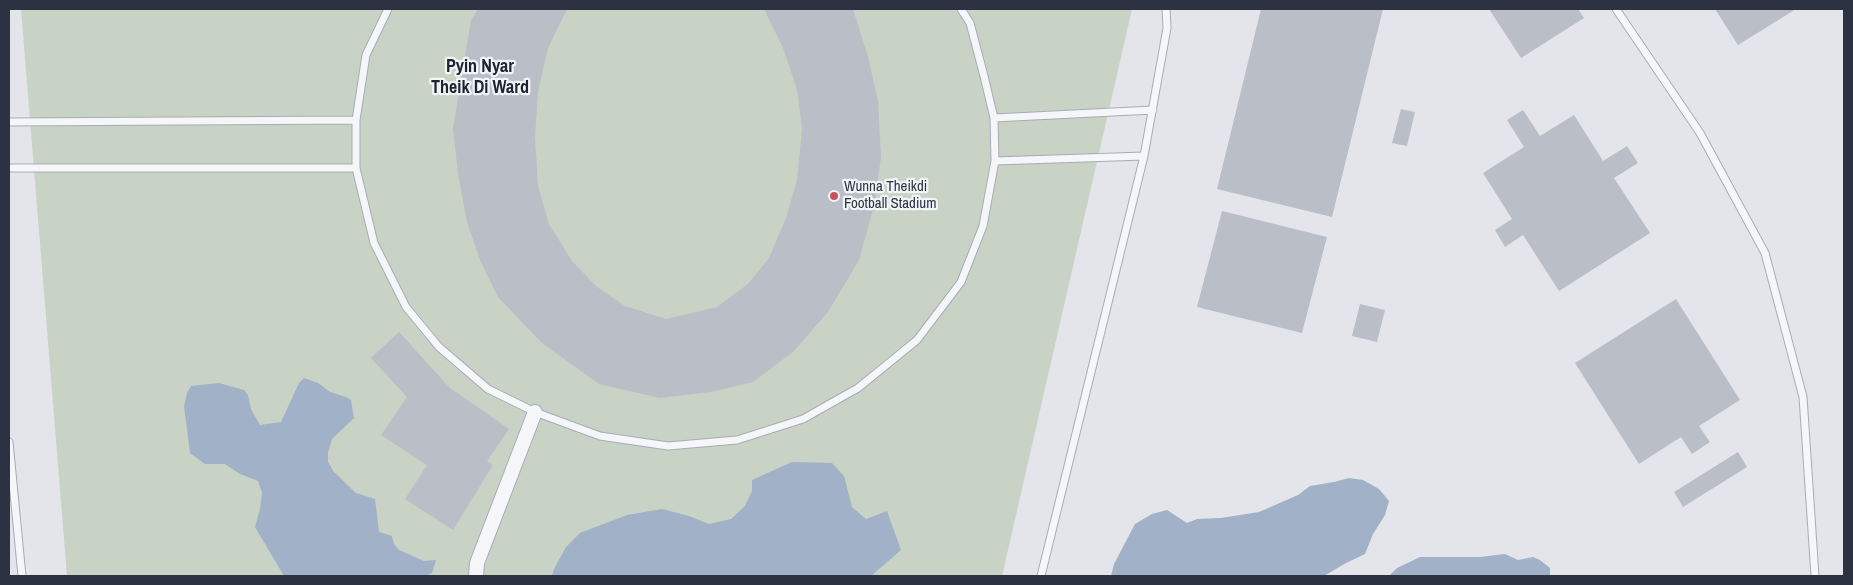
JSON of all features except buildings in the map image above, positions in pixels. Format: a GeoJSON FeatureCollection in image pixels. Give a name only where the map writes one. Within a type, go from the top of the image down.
{"type":"FeatureCollection","features":[{"type":"Feature","properties":{"kind":"street"},"geometry":{"type":"LineString","coordinates":[[476,576],[477,563],[535,412]]}},
{"type":"Feature","properties":{"kind":"lane"},"geometry":{"type":"LineString","coordinates":[[388,9],[366,55],[356,120],[356,168],[374,243],[406,307],[439,347],[488,389],[535,412],[600,436],[668,446],[737,440],[803,419],[858,388],[917,340],[961,282],[983,226],[995,162],[994,118],[970,23],[960,9]]}},
{"type":"Feature","properties":{"kind":"lane"},"geometry":{"type":"LineString","coordinates":[[1041,576],[1144,156],[1167,28],[1166,9]]}},
{"type":"Feature","properties":{"kind":"lane"},"geometry":{"type":"LineString","coordinates":[[1616,9],[1700,133],[1765,253],[1803,397],[1815,576]]}},
{"type":"Feature","properties":{"kind":"lane"},"geometry":{"type":"LineString","coordinates":[[994,118],[1153,110]]}},
{"type":"Feature","properties":{"kind":"lane"},"geometry":{"type":"LineString","coordinates":[[9,122],[356,120]]}},
{"type":"Feature","properties":{"kind":"lane"},"geometry":{"type":"LineString","coordinates":[[995,162],[1144,156]]}},
{"type":"Feature","properties":{"kind":"lane"},"geometry":{"type":"LineString","coordinates":[[9,168],[356,168]]}},
{"type":"Feature","properties":{"kind":"lane"},"geometry":{"type":"LineString","coordinates":[[9,442],[22,576]]}},
{"type":"Feature","properties":{"kind":"green space","name":"Wunna Theikdi Football Stadium"},"geometry":{"type":"Polygon","coordinates":[[[21,9],[1132,9],[1002,576],[67,576],[21,9]]]}},
{"type":"Feature","properties":{"kind":"water"},"geometry":{"type":"Polygon","coordinates":[[[304,378],[318,383],[330,392],[351,400],[354,418],[332,439],[328,453],[328,462],[334,472],[356,493],[375,499],[379,532],[392,536],[394,544],[399,550],[424,561],[436,560],[432,573],[425,576],[284,576],[255,527],[262,493],[258,481],[240,474],[225,464],[205,464],[190,453],[184,406],[191,386],[219,383],[244,390],[248,395],[251,409],[260,425],[281,422],[299,383],[304,378]]]}},
{"type":"Feature","properties":{"kind":"water"},"geometry":{"type":"Polygon","coordinates":[[[792,462],[832,463],[844,476],[852,507],[866,519],[887,511],[901,550],[871,576],[552,576],[566,547],[580,533],[627,515],[662,509],[689,516],[709,524],[731,519],[745,506],[752,491],[752,480],[792,462]]]}},
{"type":"Feature","properties":{"kind":"water"},"geometry":{"type":"Polygon","coordinates":[[[1349,478],[1363,480],[1379,489],[1389,501],[1385,515],[1373,534],[1365,554],[1324,576],[1111,576],[1114,564],[1135,524],[1152,514],[1167,510],[1187,523],[1197,519],[1221,518],[1259,512],[1298,495],[1310,486],[1349,478]]]}},
{"type":"Feature","properties":{"kind":"water"},"geometry":{"type":"Polygon","coordinates":[[[1505,554],[1518,560],[1533,557],[1540,560],[1550,568],[1550,576],[1389,576],[1397,568],[1420,557],[1480,557],[1505,554]]]}},
{"type":"Feature","properties":{"kind":"place","name":"Wunna Theikdi Football Stadium"},"geometry":{"type":"Point","coordinates":[834,196]}},
{"type":"Feature","properties":{"kind":"district","name":"Pyin Nyar Theik Di Ward"},"geometry":{"type":"Point","coordinates":[480,77]}}]}
